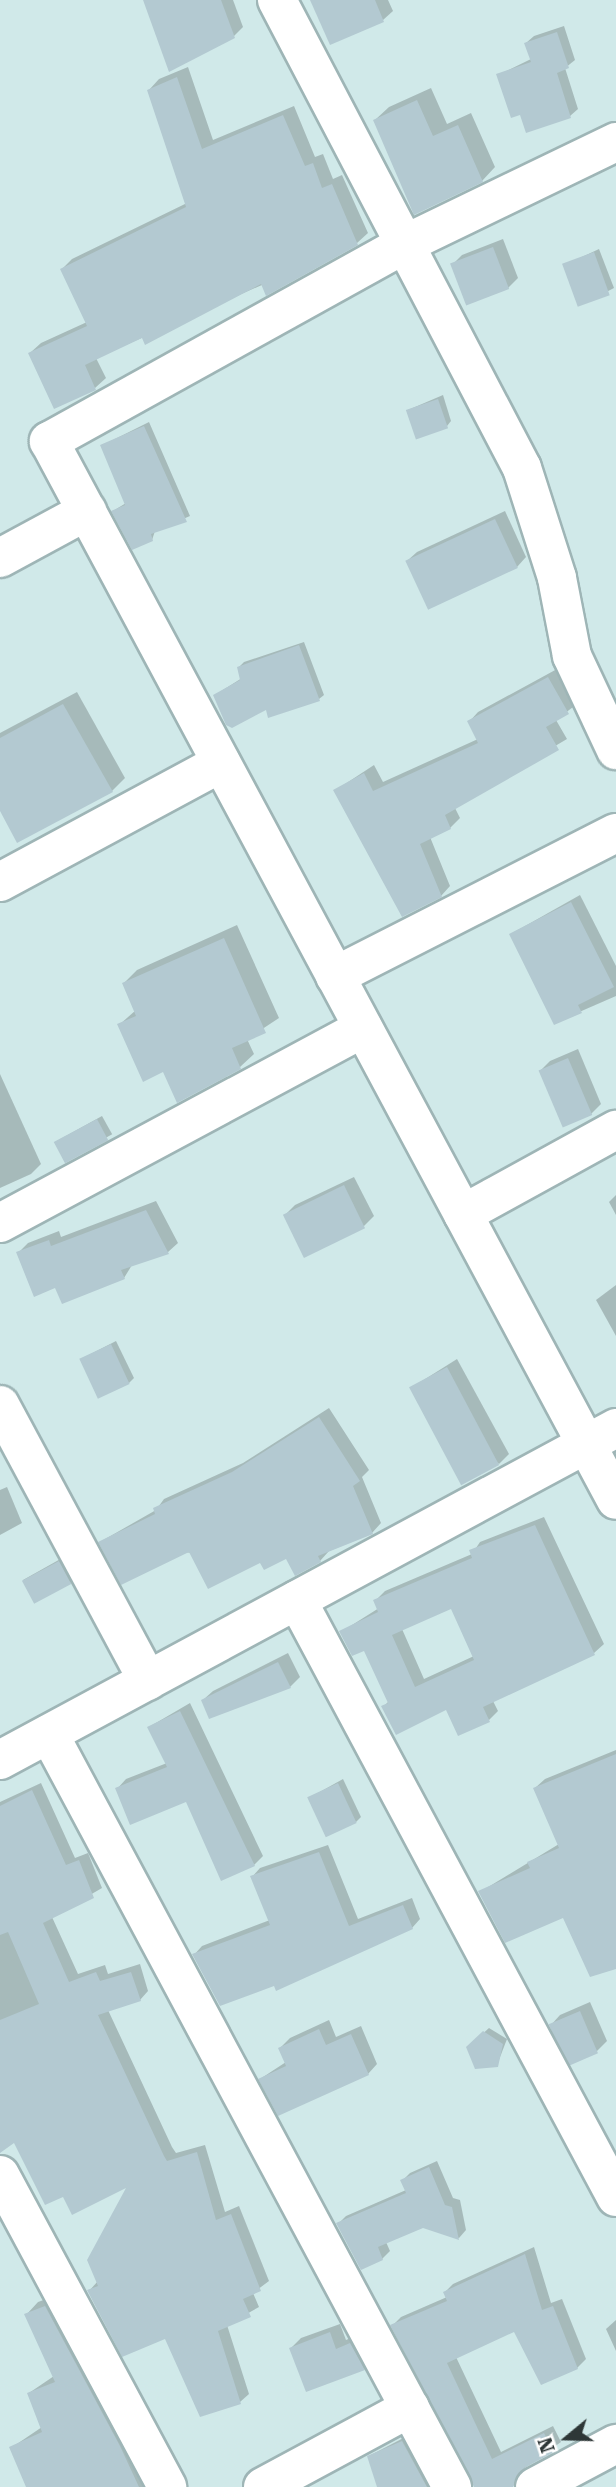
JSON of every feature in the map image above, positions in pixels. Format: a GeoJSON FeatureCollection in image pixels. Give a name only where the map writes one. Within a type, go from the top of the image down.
{"type":"FeatureCollection","features":[{"type":"Feature","properties":{"kind":"street"},"geometry":{"type":"LineString","coordinates":[[277,0],[522,468],[557,578],[572,656],[616,750]]}},
{"type":"Feature","properties":{"kind":"street"},"geometry":{"type":"LineString","coordinates":[[616,142],[403,245],[49,441],[463,1214],[601,1436],[616,1500]]}},
{"type":"Feature","properties":{"kind":"street"},"geometry":{"type":"LineString","coordinates":[[0,558],[87,511]]}},
{"type":"Feature","properties":{"kind":"street"},"geometry":{"type":"LineString","coordinates":[[0,882],[221,763]]}},
{"type":"Feature","properties":{"kind":"street"},"geometry":{"type":"LineString","coordinates":[[335,976],[616,833]]}},
{"type":"Feature","properties":{"kind":"street"},"geometry":{"type":"LineString","coordinates":[[0,1223],[363,1028]]}},
{"type":"Feature","properties":{"kind":"street"},"geometry":{"type":"LineString","coordinates":[[463,1214],[616,1130]]}},
{"type":"Feature","properties":{"kind":"street"},"geometry":{"type":"LineString","coordinates":[[0,1405],[148,1681]]}},
{"type":"Feature","properties":{"kind":"street"},"geometry":{"type":"LineString","coordinates":[[0,1760],[601,1436]]}},
{"type":"Feature","properties":{"kind":"street"},"geometry":{"type":"LineString","coordinates":[[297,1600],[607,2157],[616,2197]]}},
{"type":"Feature","properties":{"kind":"street"},"geometry":{"type":"LineString","coordinates":[[48,1734],[452,2487]]}},
{"type":"Feature","properties":{"kind":"street"},"geometry":{"type":"LineString","coordinates":[[0,2175],[167,2487]]}},
{"type":"Feature","properties":{"kind":"street"},"geometry":{"type":"LineString","coordinates":[[263,2487],[410,2408]]}},
{"type":"Feature","properties":{"kind":"street"},"geometry":{"type":"LineString","coordinates":[[535,2487],[616,2444]]}},
{"type":"Feature","properties":{"kind":"building"},"geometry":{"type":"Polygon","coordinates":[[[143,0],[221,0],[235,38],[169,72],[143,0]]]}},
{"type":"Feature","properties":{"kind":"building"},"geometry":{"type":"Polygon","coordinates":[[[310,0],[375,0],[384,22],[330,45],[310,0]]]}},
{"type":"Feature","properties":{"kind":"building"},"geometry":{"type":"Polygon","coordinates":[[[557,32],[569,68],[557,73],[571,118],[526,133],[520,115],[511,118],[496,74],[531,62],[524,43],[557,32]]]}},
{"type":"Feature","properties":{"kind":"building"},"geometry":{"type":"Polygon","coordinates":[[[177,77],[202,149],[283,115],[305,166],[313,163],[322,188],[332,184],[358,245],[266,296],[261,284],[145,345],[142,338],[85,365],[96,390],[54,409],[28,353],[87,326],[60,269],[186,207],[147,90],[177,77]]]}},
{"type":"Feature","properties":{"kind":"building"},"geometry":{"type":"Polygon","coordinates":[[[417,100],[433,136],[458,125],[483,182],[414,215],[373,120],[417,100]]]}},
{"type":"Feature","properties":{"kind":"building"},"geometry":{"type":"Polygon","coordinates":[[[493,247],[509,289],[466,305],[450,263],[493,247]]]}},
{"type":"Feature","properties":{"kind":"building"},"geometry":{"type":"Polygon","coordinates":[[[594,252],[610,295],[578,307],[562,264],[594,252]]]}},
{"type":"Feature","properties":{"kind":"building"},"geometry":{"type":"Polygon","coordinates":[[[438,399],[448,428],[416,439],[406,410],[438,399]]]}},
{"type":"Feature","properties":{"kind":"building"},"geometry":{"type":"Polygon","coordinates":[[[144,426],[187,522],[151,534],[153,541],[132,550],[111,511],[125,505],[100,445],[144,426]]]}},
{"type":"Feature","properties":{"kind":"building"},"geometry":{"type":"Polygon","coordinates":[[[495,519],[518,568],[428,610],[405,561],[495,519]]]}},
{"type":"Feature","properties":{"kind":"building"},"geometry":{"type":"Polygon","coordinates":[[[299,645],[320,701],[268,718],[266,710],[232,728],[226,725],[213,695],[240,680],[237,667],[299,645]]]}},
{"type":"Feature","properties":{"kind":"building"},"geometry":{"type":"Polygon","coordinates":[[[548,677],[569,714],[546,727],[559,750],[445,815],[451,829],[420,844],[442,897],[402,917],[333,790],[364,773],[373,791],[478,743],[467,721],[548,677]]]}},
{"type":"Feature","properties":{"kind":"building"},"geometry":{"type":"Polygon","coordinates":[[[63,704],[113,792],[17,843],[0,811],[0,738],[63,704]]]}},
{"type":"Feature","properties":{"kind":"building"},"geometry":{"type":"Polygon","coordinates":[[[571,902],[614,987],[578,1005],[582,1013],[554,1025],[509,934],[571,902]]]}},
{"type":"Feature","properties":{"kind":"building"},"geometry":{"type":"Polygon","coordinates":[[[224,938],[266,1033],[232,1048],[241,1069],[177,1103],[163,1072],[143,1082],[117,1024],[136,1016],[122,983],[224,938]]]}},
{"type":"Feature","properties":{"kind":"building"},"geometry":{"type":"Polygon","coordinates":[[[568,1058],[592,1115],[563,1128],[539,1071],[568,1058]]]}},
{"type":"Feature","properties":{"kind":"building"},"geometry":{"type":"Polygon","coordinates":[[[97,1119],[108,1140],[65,1163],[54,1142],[97,1119]]]}},
{"type":"Feature","properties":{"kind":"building"},"geometry":{"type":"Polygon","coordinates":[[[344,1185],[365,1228],[304,1258],[283,1215],[344,1185]]]}},
{"type":"Feature","properties":{"kind":"building"},"geometry":{"type":"Polygon","coordinates":[[[146,1210],[169,1254],[121,1270],[125,1279],[62,1304],[55,1288],[34,1297],[16,1252],[49,1240],[51,1246],[146,1210]]]}},
{"type":"Feature","properties":{"kind":"building"},"geometry":{"type":"Polygon","coordinates":[[[111,1344],[130,1384],[98,1399],[79,1359],[111,1344]]]}},
{"type":"Feature","properties":{"kind":"building"},"geometry":{"type":"Polygon","coordinates":[[[447,1367],[499,1465],[461,1485],[409,1387],[447,1367]]]}},
{"type":"Feature","properties":{"kind":"building"},"geometry":{"type":"Polygon","coordinates":[[[319,1417],[360,1481],[353,1486],[373,1534],[318,1556],[321,1562],[295,1576],[286,1559],[264,1570],[260,1563],[208,1589],[189,1552],[121,1585],[98,1542],[155,1514],[153,1508],[232,1472],[319,1417]]]}},
{"type":"Feature","properties":{"kind":"building"},"geometry":{"type":"Polygon","coordinates":[[[535,1525],[595,1655],[483,1707],[490,1722],[458,1736],[446,1710],[396,1735],[381,1706],[388,1703],[364,1651],[352,1656],[339,1631],[378,1612],[373,1600],[472,1558],[469,1550],[535,1525]],[[451,1609],[392,1635],[415,1687],[474,1660],[451,1609]]]}},
{"type":"Feature","properties":{"kind":"building"},"geometry":{"type":"Polygon","coordinates":[[[59,1561],[71,1584],[34,1604],[22,1581],[59,1561]]]}},
{"type":"Feature","properties":{"kind":"building"},"geometry":{"type":"Polygon","coordinates":[[[278,1662],[291,1688],[209,1719],[201,1700],[278,1662]]]}},
{"type":"Feature","properties":{"kind":"building"},"geometry":{"type":"Polygon","coordinates":[[[180,1711],[255,1866],[221,1881],[186,1802],[130,1825],[115,1788],[167,1767],[147,1727],[180,1711]]]}},
{"type":"Feature","properties":{"kind":"building"},"geometry":{"type":"Polygon","coordinates":[[[616,1754],[616,1969],[590,1977],[563,1918],[505,1943],[478,1891],[530,1868],[527,1862],[559,1848],[533,1788],[616,1754]]]}},
{"type":"Feature","properties":{"kind":"building"},"geometry":{"type":"Polygon","coordinates":[[[338,1783],[357,1823],[326,1837],[307,1797],[338,1783]]]}},
{"type":"Feature","properties":{"kind":"building"},"geometry":{"type":"Polygon","coordinates":[[[32,1790],[66,1865],[79,1860],[94,1898],[43,1923],[69,1982],[96,1972],[100,1981],[131,1972],[141,2001],[98,2015],[167,2161],[197,2152],[216,2220],[231,2214],[261,2291],[243,2299],[251,2317],[218,2331],[241,2404],[200,2417],[165,2339],[122,2357],[87,2290],[98,2286],[87,2260],[126,2188],[72,2215],[63,2197],[45,2205],[14,2143],[0,2153],[0,2020],[39,2004],[8,1932],[0,1935],[0,1806],[32,1790]]]}},
{"type":"Feature","properties":{"kind":"building"},"geometry":{"type":"Polygon","coordinates":[[[319,1852],[349,1926],[403,1905],[413,1929],[276,1991],[274,1986],[220,2006],[192,1954],[270,1925],[250,1876],[319,1852]]]}},
{"type":"Feature","properties":{"kind":"building"},"geometry":{"type":"Polygon","coordinates":[[[580,2011],[598,2053],[567,2067],[549,2024],[580,2011]]]}},
{"type":"Feature","properties":{"kind":"building"},"geometry":{"type":"Polygon","coordinates":[[[319,2029],[326,2045],[351,2034],[369,2075],[278,2116],[258,2079],[286,2066],[278,2048],[319,2029]]]}},
{"type":"Feature","properties":{"kind":"building"},"geometry":{"type":"Polygon","coordinates":[[[483,2031],[503,2044],[498,2067],[475,2069],[466,2047],[483,2031]]]}},
{"type":"Feature","properties":{"kind":"building"},"geometry":{"type":"Polygon","coordinates":[[[429,2167],[445,2205],[452,2207],[459,2240],[423,2228],[378,2247],[383,2260],[361,2270],[336,2223],[406,2193],[400,2180],[429,2167]]]}},
{"type":"Feature","properties":{"kind":"building"},"geometry":{"type":"Polygon","coordinates":[[[525,2254],[542,2310],[553,2306],[578,2369],[541,2385],[514,2332],[447,2363],[492,2459],[544,2433],[554,2452],[524,2468],[513,2487],[474,2487],[390,2325],[447,2301],[443,2292],[525,2254]]]}},
{"type":"Feature","properties":{"kind":"building"},"geometry":{"type":"Polygon","coordinates":[[[45,2306],[139,2487],[26,2487],[9,2447],[42,2432],[27,2393],[55,2382],[24,2314],[45,2306]]]}},
{"type":"Feature","properties":{"kind":"building"},"geometry":{"type":"Polygon","coordinates":[[[330,2332],[336,2349],[350,2343],[365,2370],[306,2392],[289,2348],[330,2332]]]}},
{"type":"Feature","properties":{"kind":"building"},"geometry":{"type":"Polygon","coordinates":[[[402,2441],[427,2487],[377,2487],[367,2456],[402,2441]]]}}]}
